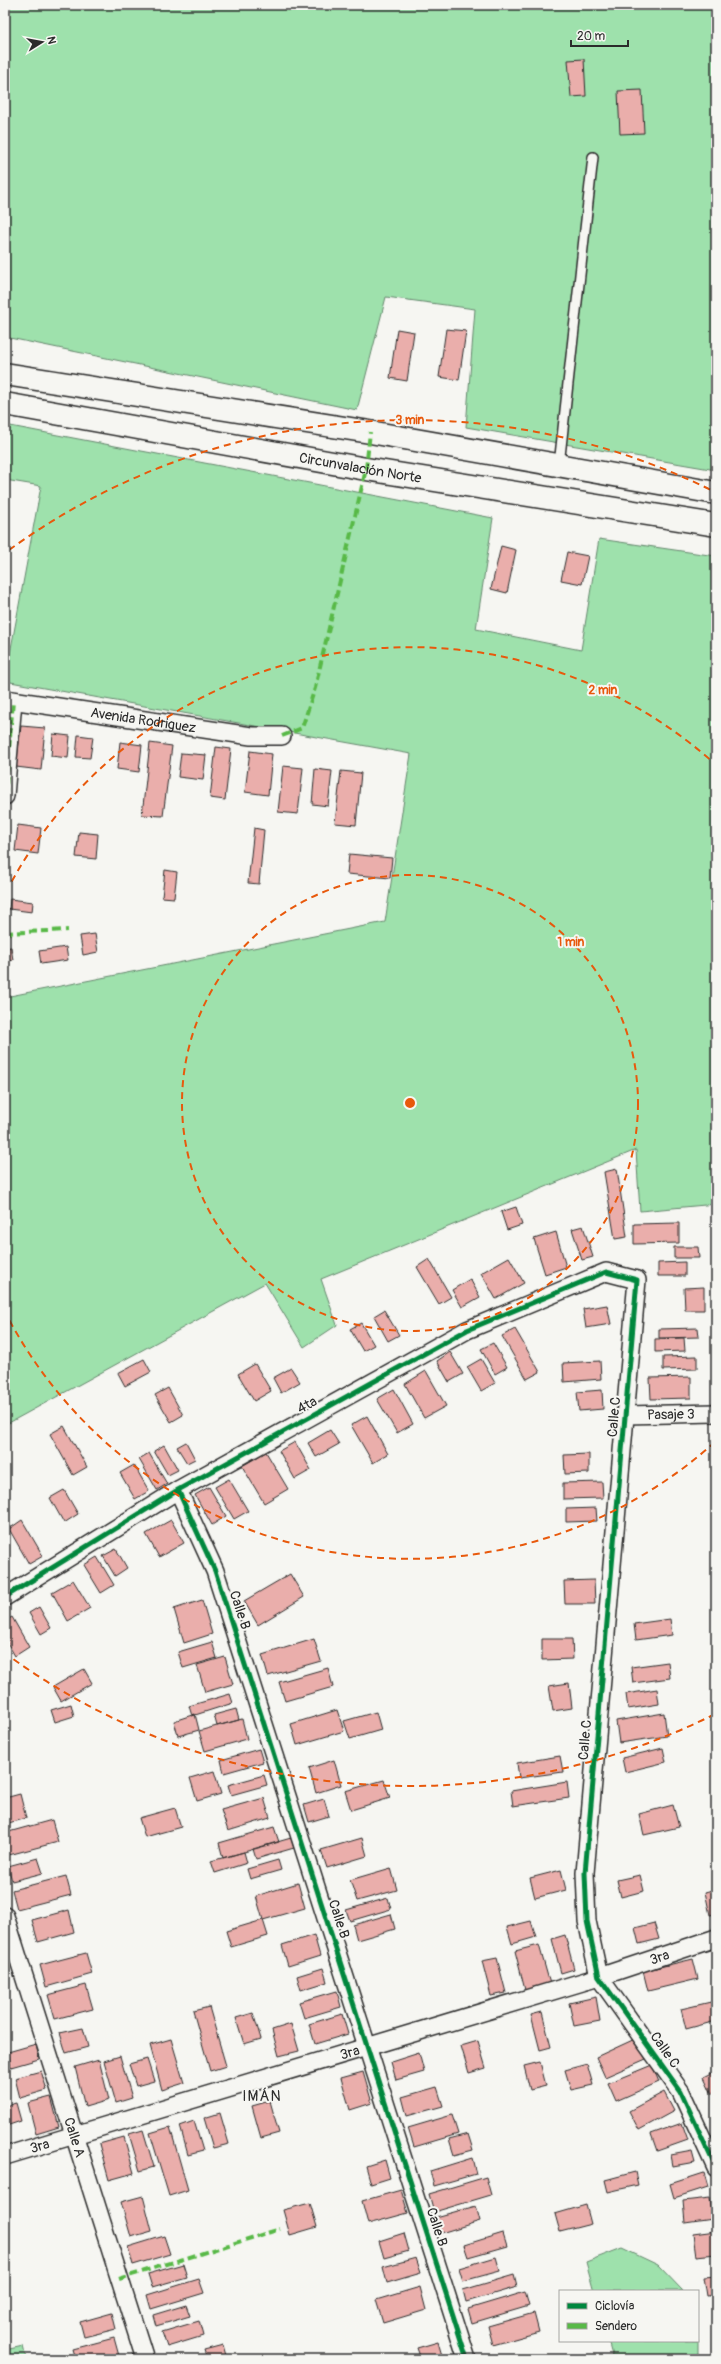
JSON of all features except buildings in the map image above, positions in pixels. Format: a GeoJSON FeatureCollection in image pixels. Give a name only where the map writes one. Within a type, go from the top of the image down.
{"type":"FeatureCollection","features":[{"type":"Feature","properties":{"kind":"highway"},"geometry":{"type":"LineString","coordinates":[[5,374],[370,432],[716,493]]}},
{"type":"Feature","properties":{"kind":"highway","name":"Circunvalación Norte"},"geometry":{"type":"LineString","coordinates":[[5,404],[366,469],[716,525]]}},
{"type":"Feature","properties":{"kind":"street","name":"Avenida Rodriguez"},"geometry":{"type":"LineString","coordinates":[[9,700],[251,736],[282,736]]}},
{"type":"Feature","properties":{"kind":"street"},"geometry":{"type":"LineString","coordinates":[[5,796],[9,700]]}},
{"type":"Feature","properties":{"kind":"street","name":"4ta"},"geometry":{"type":"LineString","coordinates":[[5,1597],[178,1490],[467,1330],[606,1272],[637,1280]]}},
{"type":"Feature","properties":{"kind":"street","name":"Calle C"},"geometry":{"type":"LineString","coordinates":[[637,1280],[585,1872],[587,1921],[599,1977],[681,2092],[716,2168]]}},
{"type":"Feature","properties":{"kind":"street","name":"Pasaje 3"},"geometry":{"type":"LineString","coordinates":[[626,1415],[716,1413]]}},
{"type":"Feature","properties":{"kind":"street","name":"Calle B"},"geometry":{"type":"LineString","coordinates":[[178,1490],[215,1571],[368,2046],[466,2359]]}},
{"type":"Feature","properties":{"kind":"street","name":"Calle A"},"geometry":{"type":"LineString","coordinates":[[5,1916],[145,2359]]}},
{"type":"Feature","properties":{"kind":"street","name":"3ra"},"geometry":{"type":"LineString","coordinates":[[5,2156],[599,1977],[716,1938]]}},
{"type":"Feature","properties":{"kind":"lane"},"geometry":{"type":"LineString","coordinates":[[559,465],[593,157]]}},
{"type":"Feature","properties":{"kind":"green space"},"geometry":{"type":"Polygon","coordinates":[[[5,5],[716,5],[716,470],[466,427],[475,309],[386,297],[357,410],[5,337],[5,5]]]}},
{"type":"Feature","properties":{"kind":"green space"},"geometry":{"type":"Polygon","coordinates":[[[5,425],[493,518],[476,629],[581,650],[599,539],[716,556],[716,1204],[640,1211],[636,1150],[321,1279],[337,1325],[304,1347],[265,1283],[5,1425],[5,997],[385,922],[411,754],[5,681],[41,486],[5,480],[5,425]]]}},
{"type":"Feature","properties":{"kind":"green space"},"geometry":{"type":"Polygon","coordinates":[[[622,2248],[658,2265],[682,2290],[594,2290],[586,2262],[622,2248]]]}},
{"type":"Feature","properties":{"kind":"green space"},"geometry":{"type":"Polygon","coordinates":[[[608,2342],[698,2342],[698,2359],[613,2359],[608,2342]]]}},
{"type":"Feature","properties":{"kind":"green space"},"geometry":{"type":"Polygon","coordinates":[[[23,2346],[26,2359],[5,2359],[5,2350],[23,2346]]]}},
{"type":"Feature","properties":{"kind":"marked path"},"geometry":{"type":"LineString","coordinates":[[282,736],[302,728],[315,688],[366,469],[370,432]]}},
{"type":"Feature","properties":{"kind":"marked path"},"geometry":{"type":"LineString","coordinates":[[5,796],[13,701]]}},
{"type":"Feature","properties":{"kind":"marked path"},"geometry":{"type":"LineString","coordinates":[[5,933],[68,930]]}},
{"type":"Feature","properties":{"kind":"marked path"},"geometry":{"type":"LineString","coordinates":[[119,2279],[280,2229]]}},
{"type":"Feature","properties":{"kind":"cycle path"},"geometry":{"type":"LineString","coordinates":[[5,1597],[178,1490],[467,1330],[606,1272],[637,1280],[585,1873],[587,1921],[599,1977],[681,2092],[716,2168]]}},
{"type":"Feature","properties":{"kind":"cycle path"},"geometry":{"type":"LineString","coordinates":[[178,1490],[215,1571],[467,2359]]}},
{"type":"Feature","properties":{"kind":"district","name":"IMÁN"},"geometry":{"type":"Point","coordinates":[262,2096]}}]}
